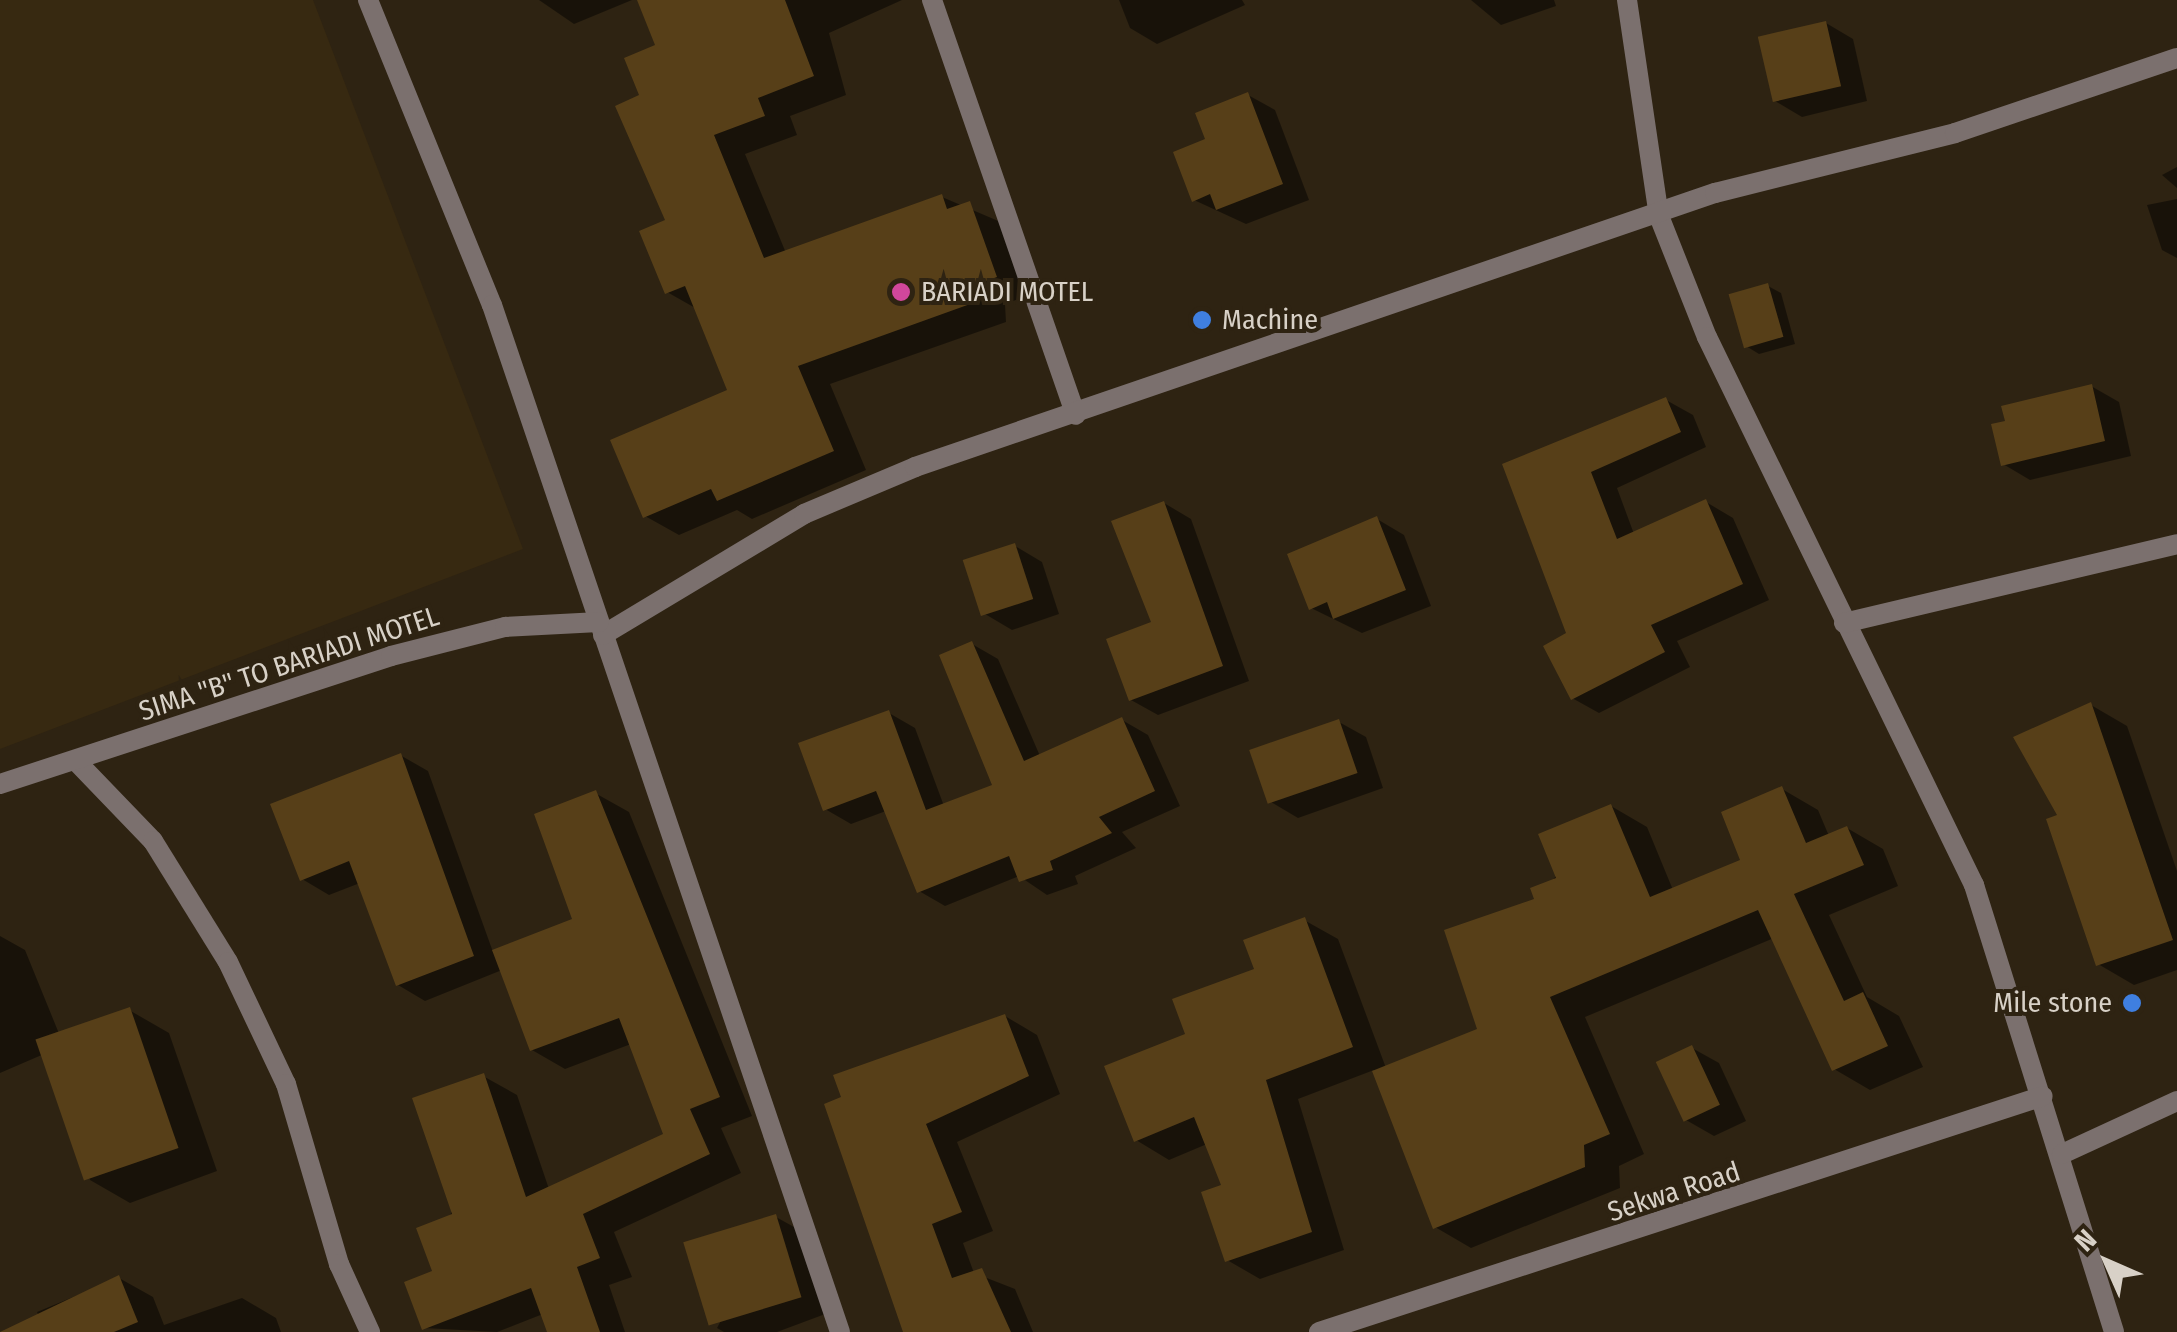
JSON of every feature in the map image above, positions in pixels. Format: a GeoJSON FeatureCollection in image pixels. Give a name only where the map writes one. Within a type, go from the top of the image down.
{"type":"FeatureCollection","features":[{"type":"Feature","properties":{"kind":"street"},"geometry":{"type":"LineString","coordinates":[[368,0],[492,305],[840,1332]]}},
{"type":"Feature","properties":{"kind":"street"},"geometry":{"type":"LineString","coordinates":[[932,0],[1076,415]]}},
{"type":"Feature","properties":{"kind":"street"},"geometry":{"type":"LineString","coordinates":[[1627,0],[1659,216],[1844,623],[1974,885],[2062,1154],[2114,1332]]}},
{"type":"Feature","properties":{"kind":"street"},"geometry":{"type":"LineString","coordinates":[[601,629],[804,514],[1076,415],[1659,216],[1955,133],[2177,58]]}},
{"type":"Feature","properties":{"kind":"street"},"geometry":{"type":"LineString","coordinates":[[1844,623],[2177,544]]}},
{"type":"Feature","properties":{"kind":"street","name":"SIMA \"B\" TO BARIADI MOTEL"},"geometry":{"type":"LineString","coordinates":[[0,784],[392,656],[505,628],[601,629]]}},
{"type":"Feature","properties":{"kind":"street"},"geometry":{"type":"LineString","coordinates":[[76,761],[153,841],[228,962],[286,1084],[339,1264],[370,1332]]}},
{"type":"Feature","properties":{"kind":"street","name":"Sekwa Road"},"geometry":{"type":"LineString","coordinates":[[1319,1332],[2043,1096]]}},
{"type":"Feature","properties":{"kind":"street"},"geometry":{"type":"LineString","coordinates":[[2062,1154],[2177,1102]]}},
{"type":"Feature","properties":{"kind":"shaded area"},"geometry":{"type":"Polygon","coordinates":[[[0,0],[313,0],[523,549],[0,749],[0,0]]]}},
{"type":"Feature","properties":{"kind":"building"},"geometry":{"type":"Polygon","coordinates":[[[637,0],[785,0],[814,76],[758,98],[765,116],[714,135],[764,258],[942,194],[947,209],[970,201],[997,277],[972,286],[973,303],[798,366],[834,451],[717,501],[711,489],[643,518],[610,440],[727,390],[685,286],[665,294],[639,231],[665,220],[615,106],[639,95],[624,58],[655,45],[637,0]]]}},
{"type":"Feature","properties":{"kind":"building"},"geometry":{"type":"Polygon","coordinates":[[[1826,21],[1841,86],[1773,102],[1758,37],[1826,21]]]}},
{"type":"Feature","properties":{"kind":"building"},"geometry":{"type":"Polygon","coordinates":[[[1248,92],[1283,184],[1216,210],[1210,194],[1192,202],[1173,152],[1205,139],[1195,113],[1248,92]]]}},
{"type":"Feature","properties":{"kind":"building"},"geometry":{"type":"Polygon","coordinates":[[[1768,283],[1783,337],[1744,348],[1729,294],[1768,283]]]}},
{"type":"Feature","properties":{"kind":"building"},"geometry":{"type":"Polygon","coordinates":[[[2092,384],[2105,441],[2001,466],[1991,424],[2005,421],[2001,406],[2092,384]]]}},
{"type":"Feature","properties":{"kind":"building"},"geometry":{"type":"Polygon","coordinates":[[[1666,397],[1681,432],[1591,472],[1617,539],[1706,499],[1743,584],[1651,625],[1665,652],[1571,700],[1543,646],[1566,633],[1502,464],[1666,397]]]}},
{"type":"Feature","properties":{"kind":"building"},"geometry":{"type":"Polygon","coordinates":[[[1164,501],[1223,666],[1129,701],[1106,639],[1151,622],[1111,521],[1164,501]]]}},
{"type":"Feature","properties":{"kind":"building"},"geometry":{"type":"Polygon","coordinates":[[[1377,516],[1406,590],[1333,619],[1327,602],[1309,610],[1287,554],[1377,516]]]}},
{"type":"Feature","properties":{"kind":"building"},"geometry":{"type":"Polygon","coordinates":[[[1015,543],[1033,599],[981,616],[963,560],[1015,543]]]}},
{"type":"Feature","properties":{"kind":"building"},"geometry":{"type":"Polygon","coordinates":[[[972,641],[1024,761],[1122,717],[1155,791],[1099,817],[1112,833],[1050,861],[1053,870],[1019,882],[1009,856],[917,893],[876,791],[823,811],[798,743],[889,710],[926,810],[992,785],[939,655],[972,641]]]}},
{"type":"Feature","properties":{"kind":"building"},"geometry":{"type":"Polygon","coordinates":[[[2091,702],[2173,940],[2096,966],[2046,819],[2057,815],[2013,737],[2091,702]]]}},
{"type":"Feature","properties":{"kind":"building"},"geometry":{"type":"Polygon","coordinates":[[[1339,719],[1358,773],[1268,804],[1249,750],[1339,719]]]}},
{"type":"Feature","properties":{"kind":"building"},"geometry":{"type":"Polygon","coordinates":[[[401,753],[474,956],[396,986],[349,861],[300,881],[270,804],[401,753]]]}},
{"type":"Feature","properties":{"kind":"building"},"geometry":{"type":"Polygon","coordinates":[[[1782,786],[1806,843],[1847,826],[1864,865],[1794,894],[1844,1001],[1863,992],[1888,1046],[1832,1071],[1758,910],[1550,997],[1610,1134],[1584,1145],[1585,1167],[1433,1229],[1372,1071],[1477,1029],[1444,930],[1534,899],[1530,888],[1556,878],[1538,834],[1611,804],[1650,897],[1740,860],[1721,812],[1782,786]]]}},
{"type":"Feature","properties":{"kind":"building"},"geometry":{"type":"Polygon","coordinates":[[[596,790],[720,1097],[690,1109],[710,1154],[583,1214],[600,1258],[577,1267],[600,1332],[547,1332],[531,1288],[422,1330],[404,1282],[432,1271],[416,1228],[452,1214],[412,1098],[484,1073],[526,1197],[663,1134],[619,1018],[530,1051],[492,950],[572,919],[534,814],[596,790]]]}},
{"type":"Feature","properties":{"kind":"building"},"geometry":{"type":"Polygon","coordinates":[[[1305,917],[1353,1047],[1266,1080],[1312,1232],[1225,1262],[1201,1192],[1221,1185],[1194,1117],[1134,1142],[1104,1066],[1185,1034],[1172,999],[1254,969],[1243,940],[1305,917]]]}},
{"type":"Feature","properties":{"kind":"building"},"geometry":{"type":"Polygon","coordinates":[[[130,1007],[179,1148],[84,1180],[35,1040],[130,1007]]]}},
{"type":"Feature","properties":{"kind":"building"},"geometry":{"type":"Polygon","coordinates":[[[1005,1014],[1029,1076],[926,1124],[962,1212],[932,1224],[952,1278],[982,1268],[1011,1332],[903,1332],[824,1104],[841,1097],[833,1075],[1005,1014]]]}},
{"type":"Feature","properties":{"kind":"building"},"geometry":{"type":"Polygon","coordinates":[[[1692,1045],[1720,1105],[1684,1122],[1656,1062],[1692,1045]]]}},
{"type":"Feature","properties":{"kind":"building"},"geometry":{"type":"Polygon","coordinates":[[[776,1214],[801,1297],[709,1326],[683,1242],[776,1214]]]}},
{"type":"Feature","properties":{"kind":"building"},"geometry":{"type":"Polygon","coordinates":[[[119,1275],[138,1322],[114,1332],[0,1332],[119,1275]]]}},
{"type":"Feature","properties":{"kind":"place","name":"BARIADI MOTEL"},"geometry":{"type":"Point","coordinates":[901,292]}},
{"type":"Feature","properties":{"kind":"place","name":"Machine"},"geometry":{"type":"Point","coordinates":[1202,320]}},
{"type":"Feature","properties":{"kind":"place","name":"Mile stone"},"geometry":{"type":"Point","coordinates":[2132,1003]}}]}
